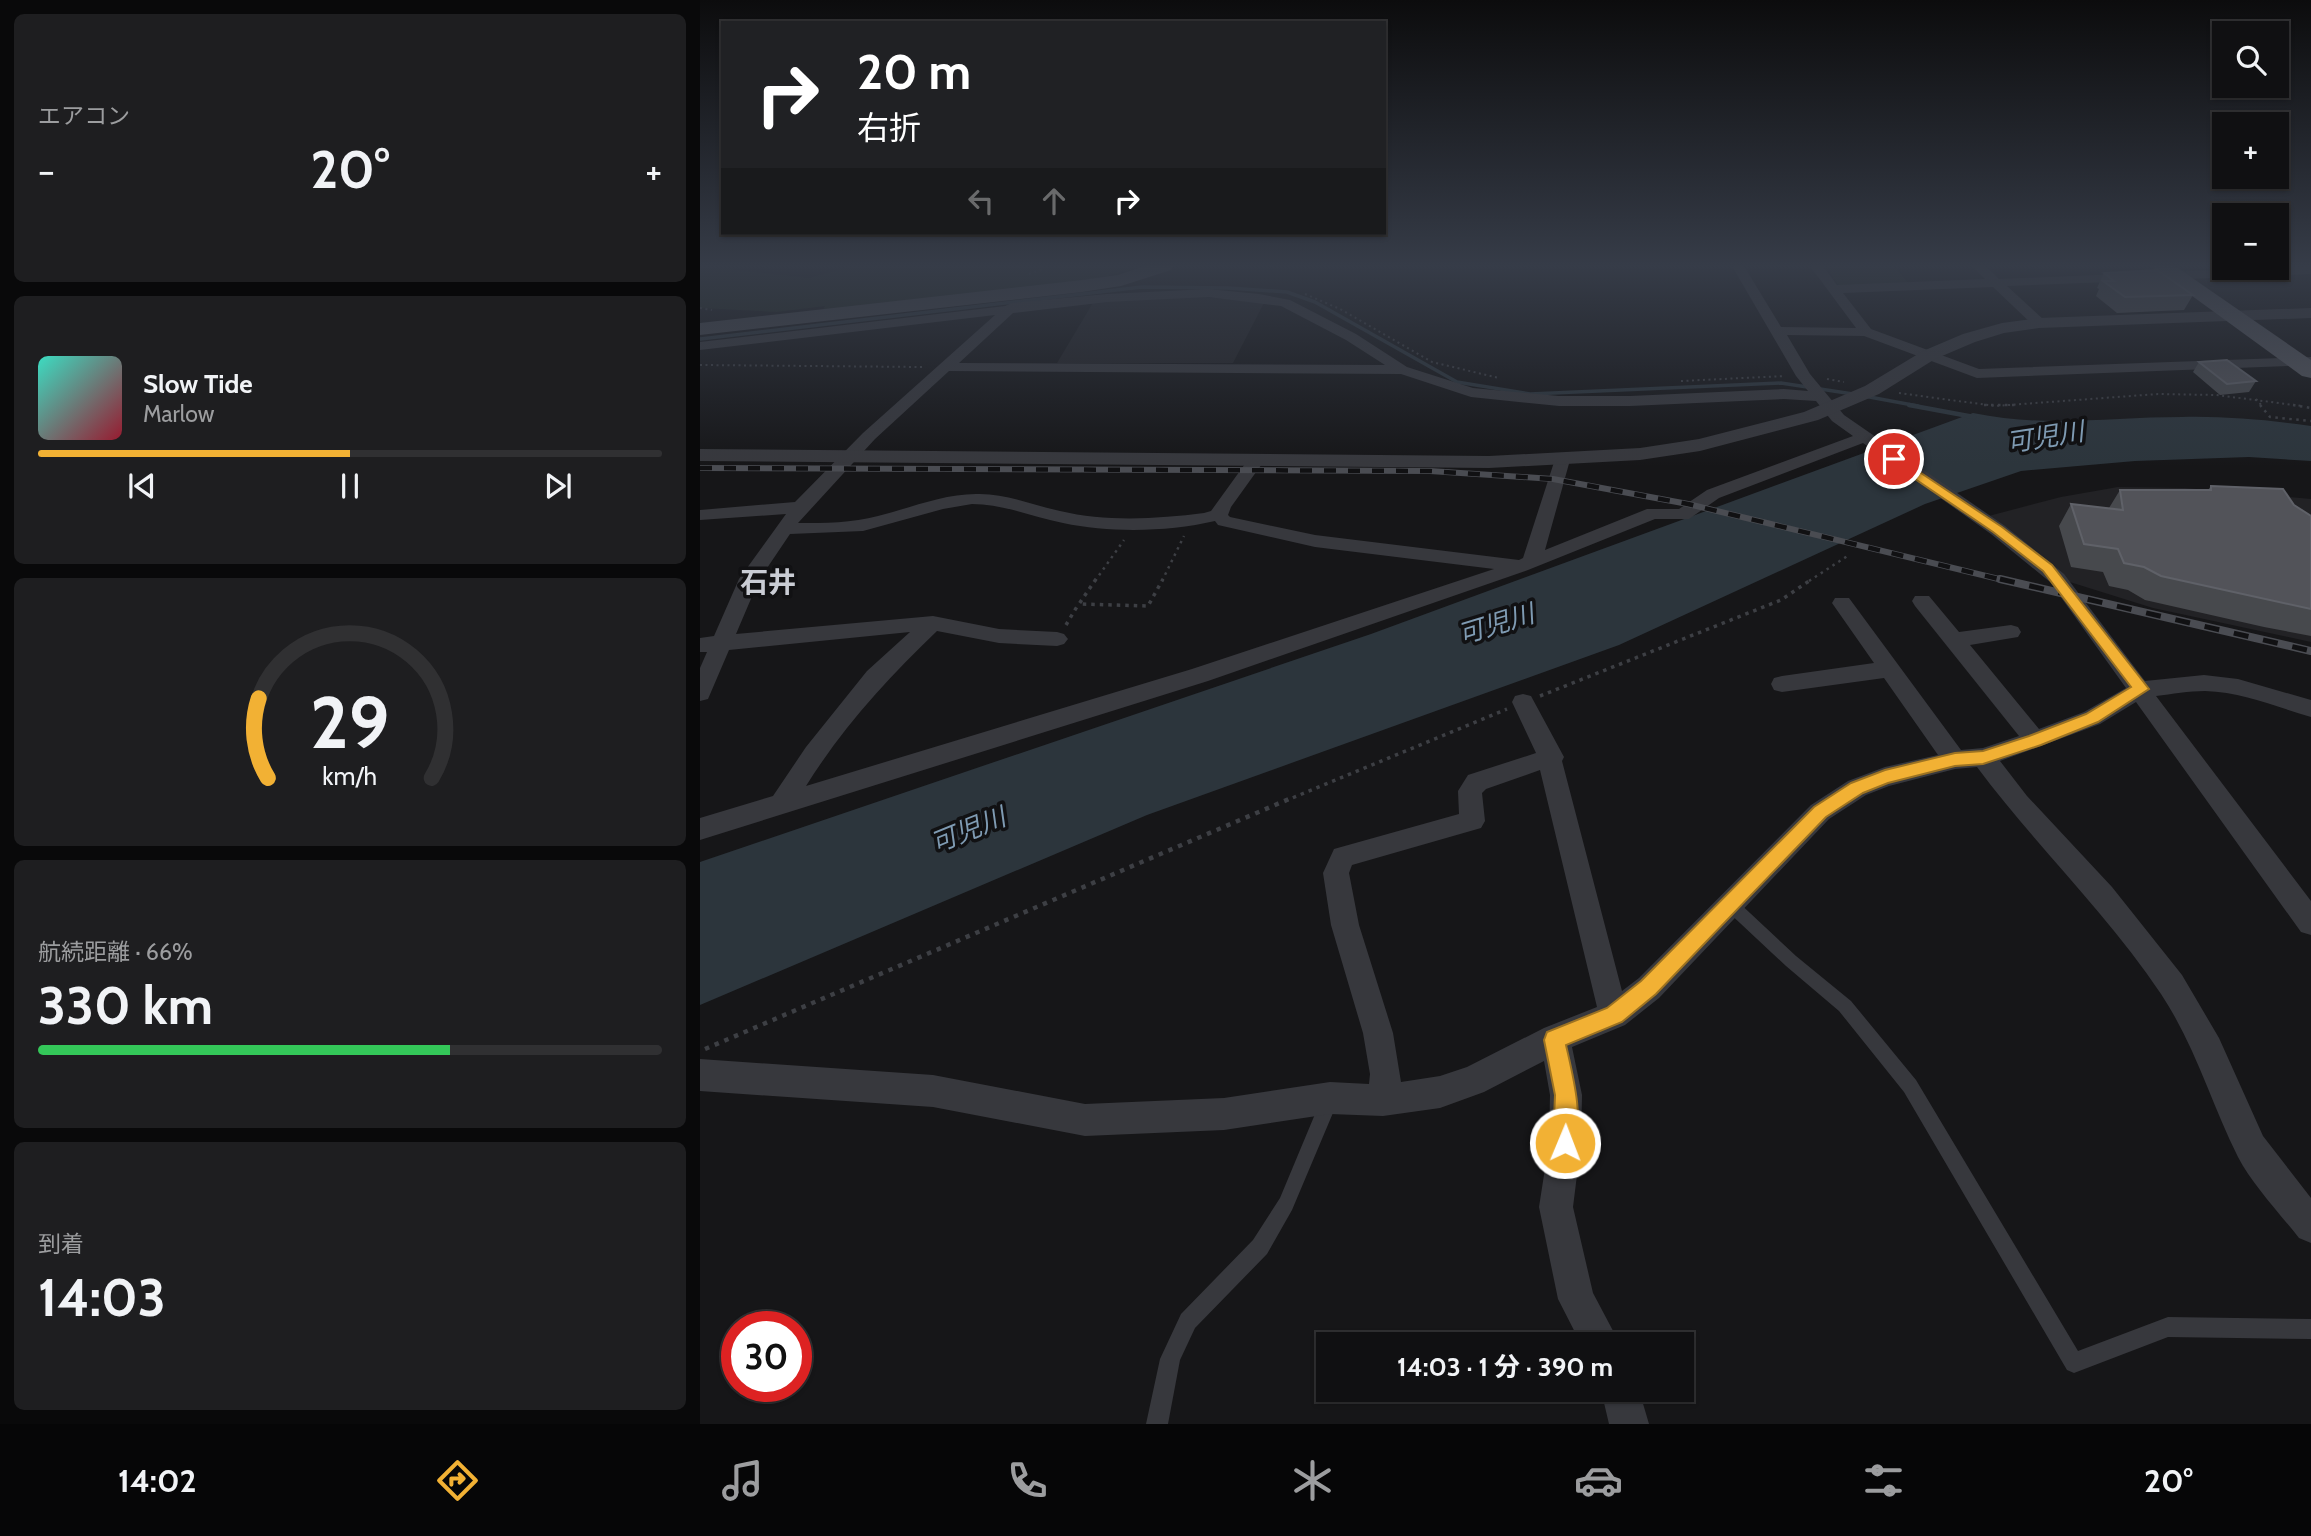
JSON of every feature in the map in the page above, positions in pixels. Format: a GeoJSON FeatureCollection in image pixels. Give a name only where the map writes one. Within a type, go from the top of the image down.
{"type":"FeatureCollection","features":[{"type":"Feature","properties":{"kind":"main road"},"geometry":{"type":"LineString","coordinates":[[703,335],[722,332]]}},
{"type":"Feature","properties":{"kind":"main road"},"geometry":{"type":"LineString","coordinates":[[2258,332],[2307,364]]}},
{"type":"Feature","properties":{"kind":"street"},"geometry":{"type":"LineString","coordinates":[[703,335],[734,332]]}},
{"type":"Feature","properties":{"kind":"street"},"geometry":{"type":"LineString","coordinates":[[700,693],[710,643],[748,579],[800,507],[848,455],[983,332]]}},
{"type":"Feature","properties":{"kind":"street"},"geometry":{"type":"LineString","coordinates":[[1339,332],[1402,370],[1471,392],[1559,401],[1630,401],[1784,394],[1822,400],[1850,400],[1929,355],[1990,332]]}},
{"type":"Feature","properties":{"kind":"street"},"geometry":{"type":"LineString","coordinates":[[1778,332],[1822,400],[1868,440],[2048,568],[2141,689],[2311,922]]}},
{"type":"Feature","properties":{"kind":"street"},"geometry":{"type":"LineString","coordinates":[[1867,332],[1977,374],[2307,364]]}},
{"type":"Feature","properties":{"kind":"street"},"geometry":{"type":"LineString","coordinates":[[945,367],[1402,370]]}},
{"type":"Feature","properties":{"kind":"street"},"geometry":{"type":"LineString","coordinates":[[700,455],[1256,461],[1562,460],[1640,454],[1773,428],[1822,400]]}},
{"type":"Feature","properties":{"kind":"street"},"geometry":{"type":"LineString","coordinates":[[700,828],[1200,675],[1526,564],[1653,513],[1683,515],[1713,494],[1868,440]]}},
{"type":"Feature","properties":{"kind":"street"},"geometry":{"type":"LineString","coordinates":[[1526,564],[1562,460]]}},
{"type":"Feature","properties":{"kind":"street"},"geometry":{"type":"LineString","coordinates":[[1219,515],[1256,461]]}},
{"type":"Feature","properties":{"kind":"street"},"geometry":{"type":"LineString","coordinates":[[783,529],[836,528],[864,524],[955,503],[987,499],[1071,519],[1190,522],[1219,515]]}},
{"type":"Feature","properties":{"kind":"street"},"geometry":{"type":"LineString","coordinates":[[700,515],[800,507]]}},
{"type":"Feature","properties":{"kind":"street"},"geometry":{"type":"LineString","coordinates":[[1219,515],[1224,521],[1315,541],[1526,564]]}},
{"type":"Feature","properties":{"kind":"street"},"geometry":{"type":"LineString","coordinates":[[1922,601],[2035,740]]}},
{"type":"Feature","properties":{"kind":"street"},"geometry":{"type":"LineString","coordinates":[[1842,603],[1890,668],[1969,758],[2018,803],[2102,895],[2172,985],[2208,1049],[2251,1148],[2311,1226]]}},
{"type":"Feature","properties":{"kind":"street"},"geometry":{"type":"LineString","coordinates":[[782,803],[814,753],[875,677],[933,623]]}},
{"type":"Feature","properties":{"kind":"street"},"geometry":{"type":"LineString","coordinates":[[710,643],[933,623],[999,636],[1057,639]]}},
{"type":"Feature","properties":{"kind":"street"},"geometry":{"type":"LineString","coordinates":[[1955,640],[2011,632]]}},
{"type":"Feature","properties":{"kind":"street"},"geometry":{"type":"LineString","coordinates":[[1782,684],[1890,668]]}},
{"type":"Feature","properties":{"kind":"street"},"geometry":{"type":"LineString","coordinates":[[700,1075],[933,1091],[1085,1120],[1224,1114],[1330,1098],[1383,1100],[1440,1092],[1462,1085],[1555,1040],[1615,1015],[1649,988],[1820,812],[1857,788],[1885,777],[2035,740],[2092,718],[2141,689],[2204,683],[2238,687],[2287,699],[2311,709]]}},
{"type":"Feature","properties":{"kind":"street"},"geometry":{"type":"LineString","coordinates":[[1523,702],[1540,728],[1552,757],[1569,841],[1615,1015]]}},
{"type":"Feature","properties":{"kind":"street"},"geometry":{"type":"LineString","coordinates":[[1383,1100],[1386,1074],[1378,1033],[1345,925],[1336,873],[1343,857],[1472,821],[1470,791],[1477,782],[1552,757]]}},
{"type":"Feature","properties":{"kind":"street"},"geometry":{"type":"LineString","coordinates":[[1555,1040],[1566,1095],[1565,1143],[1556,1207],[1576,1298],[1594,1332]]}},
{"type":"Feature","properties":{"kind":"street"},"geometry":{"type":"LineString","coordinates":[[1623,1402],[1629,1424]]}},
{"type":"Feature","properties":{"kind":"lane"},"geometry":{"type":"LineString","coordinates":[[1730,904],[1791,961],[1845,1006],[1910,1086],[2074,1363],[2168,1327],[2311,1329]]}},
{"type":"Feature","properties":{"kind":"lane"},"geometry":{"type":"LineString","coordinates":[[1157,1424],[1170,1359],[1188,1321],[1260,1247],[1286,1204],[1330,1098]]}},
{"type":"Feature","properties":{"kind":"path"},"geometry":{"type":"LineString","coordinates":[[1381,332],[1432,362],[1500,379]]}},
{"type":"Feature","properties":{"kind":"path"},"geometry":{"type":"LineString","coordinates":[[700,365],[945,367]]}},
{"type":"Feature","properties":{"kind":"path"},"geometry":{"type":"LineString","coordinates":[[1676,382],[1805,377],[1950,402],[1995,406],[2158,394],[2256,399],[2311,408]]}},
{"type":"Feature","properties":{"kind":"path"},"geometry":{"type":"LineString","coordinates":[[2256,399],[2270,417],[2311,421]]}},
{"type":"Feature","properties":{"kind":"path"},"geometry":{"type":"LineString","coordinates":[[1057,639],[1137,521]]}},
{"type":"Feature","properties":{"kind":"path"},"geometry":{"type":"LineString","coordinates":[[1079,604],[1148,606],[1177,557],[1190,522]]}},
{"type":"Feature","properties":{"kind":"path"},"geometry":{"type":"LineString","coordinates":[[700,1051],[1135,863],[1523,702],[1781,600],[1849,555]]}},
{"type":"Feature","properties":{"kind":"shaded area"},"geometry":{"type":"Polygon","coordinates":[[[1075,332],[1249,332],[1233,363],[1057,363],[1075,332]]]}},
{"type":"Feature","properties":{"kind":"shaded area"},"geometry":{"type":"Polygon","coordinates":[[[2118,487],[2185,488],[2311,499],[2311,642],[2153,608],[2057,578],[1981,518],[2061,497],[2118,487]]]}},
{"type":"Feature","properties":{"kind":"water","name":"可児川"},"geometry":{"type":"Polygon","coordinates":[[[1973,413],[2052,421],[2214,417],[2311,426],[2311,461],[2249,457],[2135,461],[2021,471],[1925,504],[1619,645],[1147,815],[700,1005],[700,862],[1371,634],[1973,413]]]}},
{"type":"Feature","properties":{"kind":"building"},"geometry":{"type":"Polygon","coordinates":[[[2227,360],[2256,381],[2227,384],[2199,362],[2227,360]]]}},
{"type":"Feature","properties":{"kind":"building"},"geometry":{"type":"Polygon","coordinates":[[[2211,486],[2283,489],[2294,505],[2311,516],[2311,609],[2161,576],[2144,567],[2124,563],[2118,549],[2084,544],[2071,504],[2123,510],[2120,490],[2211,490],[2211,486]]]}},
{"type":"Feature","properties":{"kind":"waterway"},"geometry":{"type":"LineString","coordinates":[[700,339],[756,332]]}},
{"type":"Feature","properties":{"kind":"waterway"},"geometry":{"type":"LineString","coordinates":[[1369,332],[1457,382],[1530,394],[1781,383],[1853,394]]}},
{"type":"Feature","properties":{"kind":"waterway"},"geometry":{"type":"LineString","coordinates":[[1864,396],[1918,406]]}},
{"type":"Feature","properties":{"kind":"waterway"},"geometry":{"type":"LineString","coordinates":[[1909,405],[1974,417]]}},
{"type":"Feature","properties":{"kind":"railway"},"geometry":{"type":"LineString","coordinates":[[700,468],[1430,471],[1553,479],[1688,504],[2007,581]]}},
{"type":"Feature","properties":{"kind":"railway"},"geometry":{"type":"LineString","coordinates":[[2000,579],[2311,651]]}},
{"type":"Feature","properties":{"kind":"district","name":"石井"},"geometry":{"type":"Point","coordinates":[768,582]}},
{"type":"Feature","properties":{"kind":"route"},"geometry":{"type":"LineString","coordinates":[[1565,1143],[1566,1095],[1555,1040],[1615,1015],[1649,988],[1820,812],[1857,788],[1885,777],[1955,760],[1983,757],[2035,740],[2092,718],[2141,689],[2048,568],[1998,530],[1894,459]]}}]}
